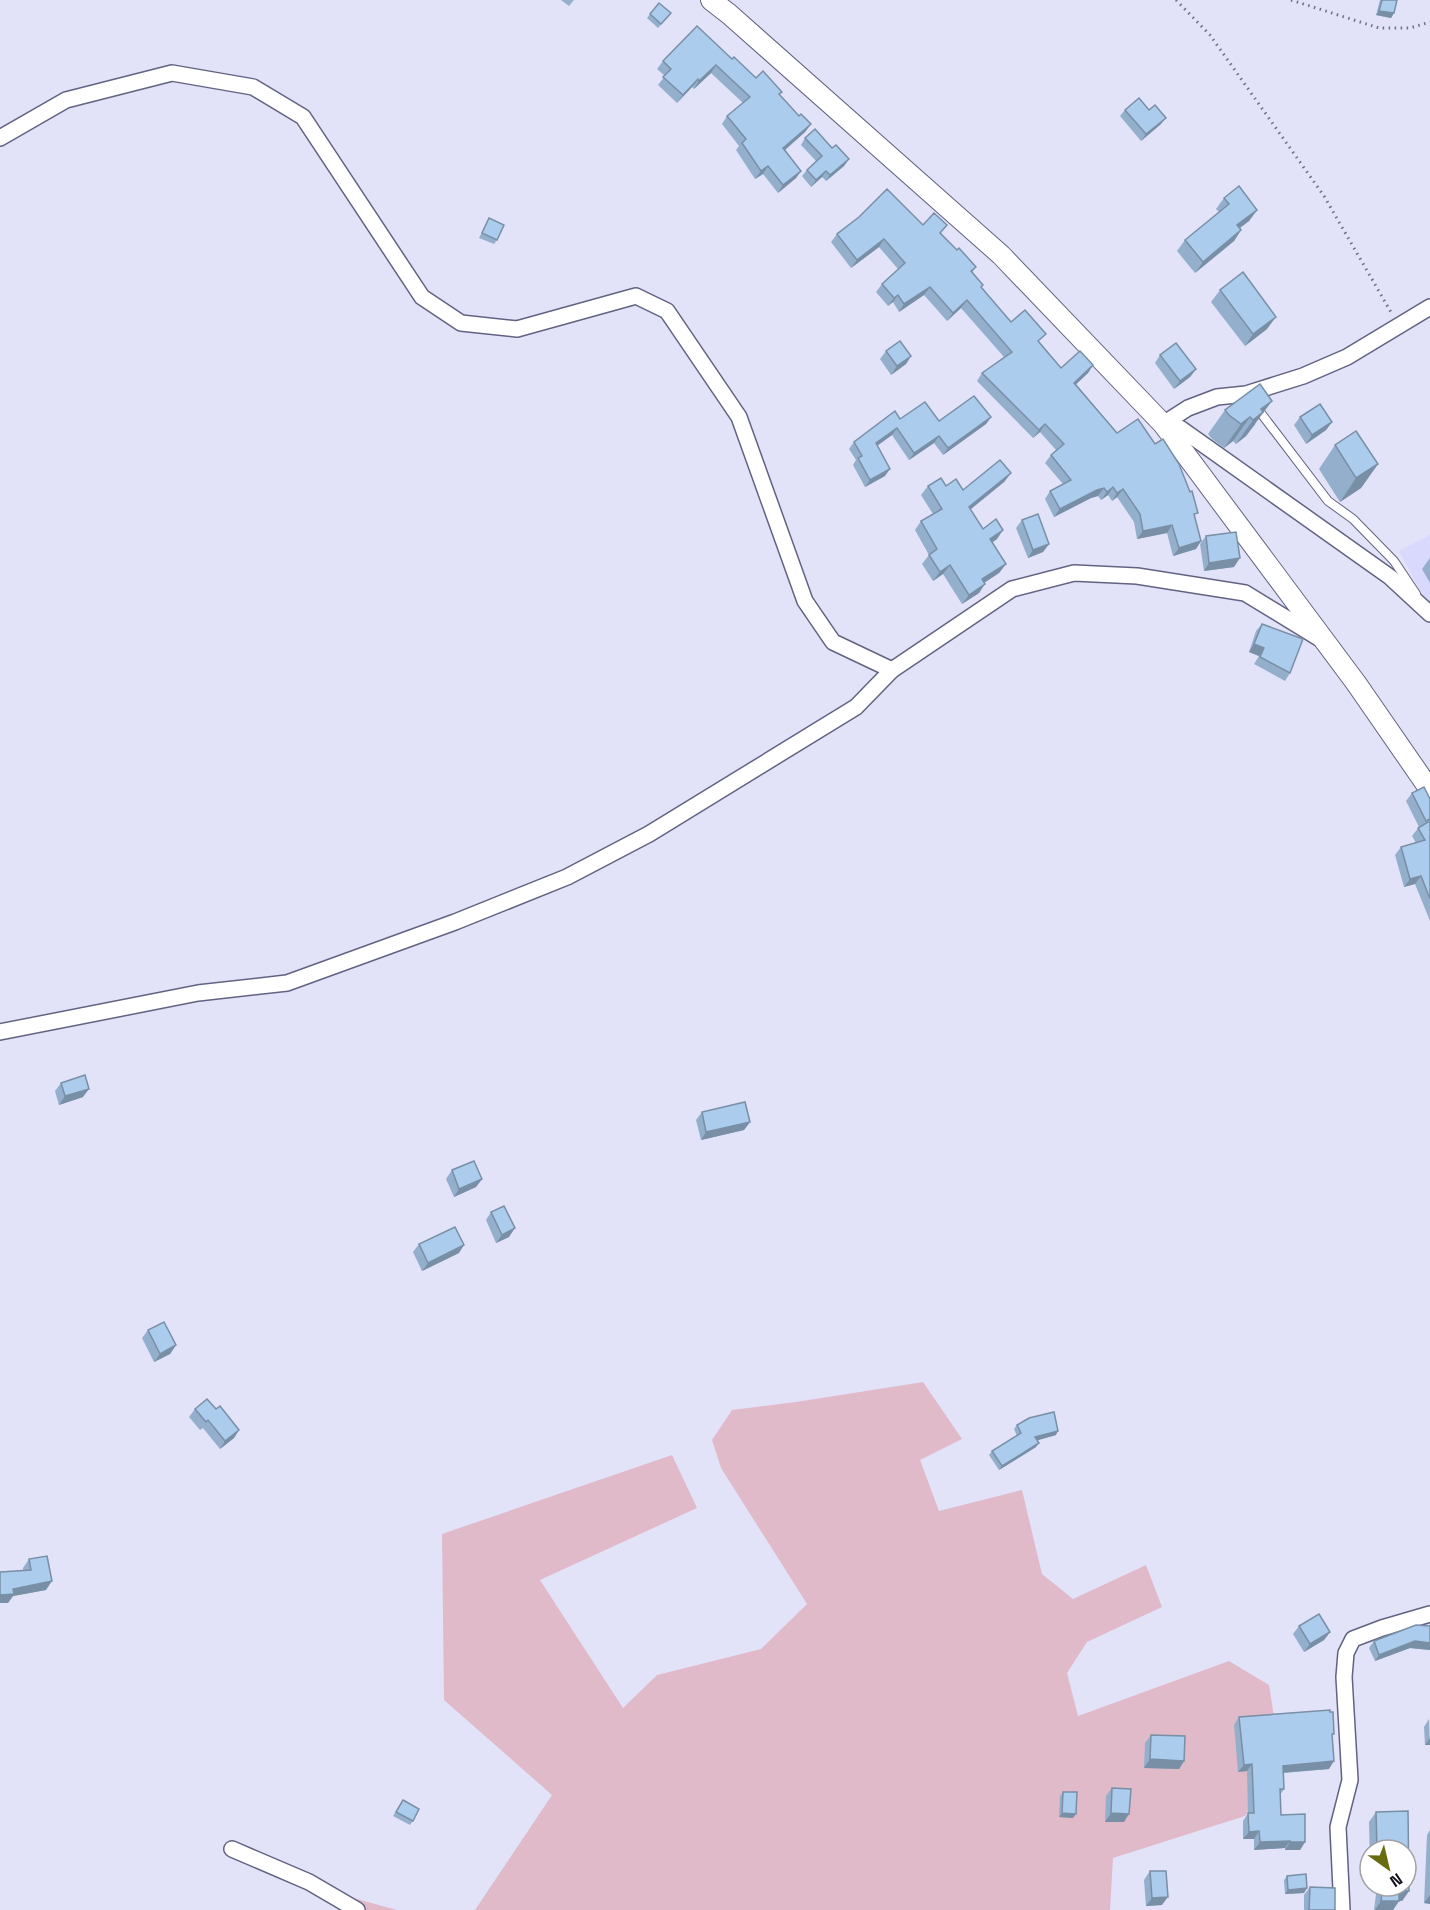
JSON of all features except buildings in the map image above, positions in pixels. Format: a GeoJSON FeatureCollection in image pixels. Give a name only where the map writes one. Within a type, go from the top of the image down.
{"type":"FeatureCollection","features":[{"type":"Feature","properties":{"kind":"street"},"geometry":{"type":"LineString","coordinates":[[711,0],[1001,255],[1163,424],[1327,643],[1430,790]]}},
{"type":"Feature","properties":{"kind":"street"},"geometry":{"type":"LineString","coordinates":[[0,138],[66,100],[172,73],[253,87],[303,117],[422,297],[461,323],[517,329],[636,296],[668,311],[739,417],[805,601],[833,642],[892,670]]}},
{"type":"Feature","properties":{"kind":"street"},"geometry":{"type":"LineString","coordinates":[[1163,424],[1188,408],[1217,397],[1246,394],[1303,376],[1347,357],[1430,307]]}},
{"type":"Feature","properties":{"kind":"street"},"geometry":{"type":"LineString","coordinates":[[1163,424],[1180,428],[1390,577],[1427,611]]}},
{"type":"Feature","properties":{"kind":"street"},"geometry":{"type":"LineString","coordinates":[[0,1032],[198,993],[287,983],[456,922],[567,878],[649,834],[856,707],[892,670],[1012,589],[1074,573],[1137,576],[1245,593],[1327,643]]}},
{"type":"Feature","properties":{"kind":"street"},"geometry":{"type":"LineString","coordinates":[[1342,1910],[1338,1827],[1350,1780],[1344,1677],[1346,1653],[1353,1639],[1430,1614]]}},
{"type":"Feature","properties":{"kind":"street"},"geometry":{"type":"LineString","coordinates":[[232,1849],[309,1882],[357,1910]]}},
{"type":"Feature","properties":{"kind":"lane"},"geometry":{"type":"LineString","coordinates":[[1246,394],[1273,426],[1328,501],[1353,519],[1394,561],[1427,611]]}},
{"type":"Feature","properties":{"kind":"path"},"geometry":{"type":"LineString","coordinates":[[1176,0],[1210,35],[1324,196],[1399,326]]}},
{"type":"Feature","properties":{"kind":"path"},"geometry":{"type":"LineString","coordinates":[[1291,0],[1379,28],[1410,28],[1430,22]]}},
{"type":"Feature","properties":{"kind":"shaded area"},"geometry":{"type":"Polygon","coordinates":[[[1430,535],[1430,603],[1424,597],[1399,551],[1430,535]]]}},
{"type":"Feature","properties":{"kind":"shaded area"},"geometry":{"type":"Polygon","coordinates":[[[923,1382],[962,1439],[920,1460],[939,1511],[1022,1490],[1042,1574],[1073,1599],[1146,1565],[1162,1607],[1087,1642],[1067,1673],[1078,1716],[1229,1661],[1269,1685],[1280,1754],[1245,1816],[1113,1858],[1110,1910],[475,1910],[552,1795],[444,1700],[442,1534],[672,1455],[697,1508],[540,1580],[623,1708],[657,1675],[761,1649],[807,1604],[721,1468],[712,1440],[732,1410],[923,1382]]]}},
{"type":"Feature","properties":{"kind":"shaded area"},"geometry":{"type":"Polygon","coordinates":[[[346,1896],[397,1910],[343,1910],[346,1896]]]}}]}
